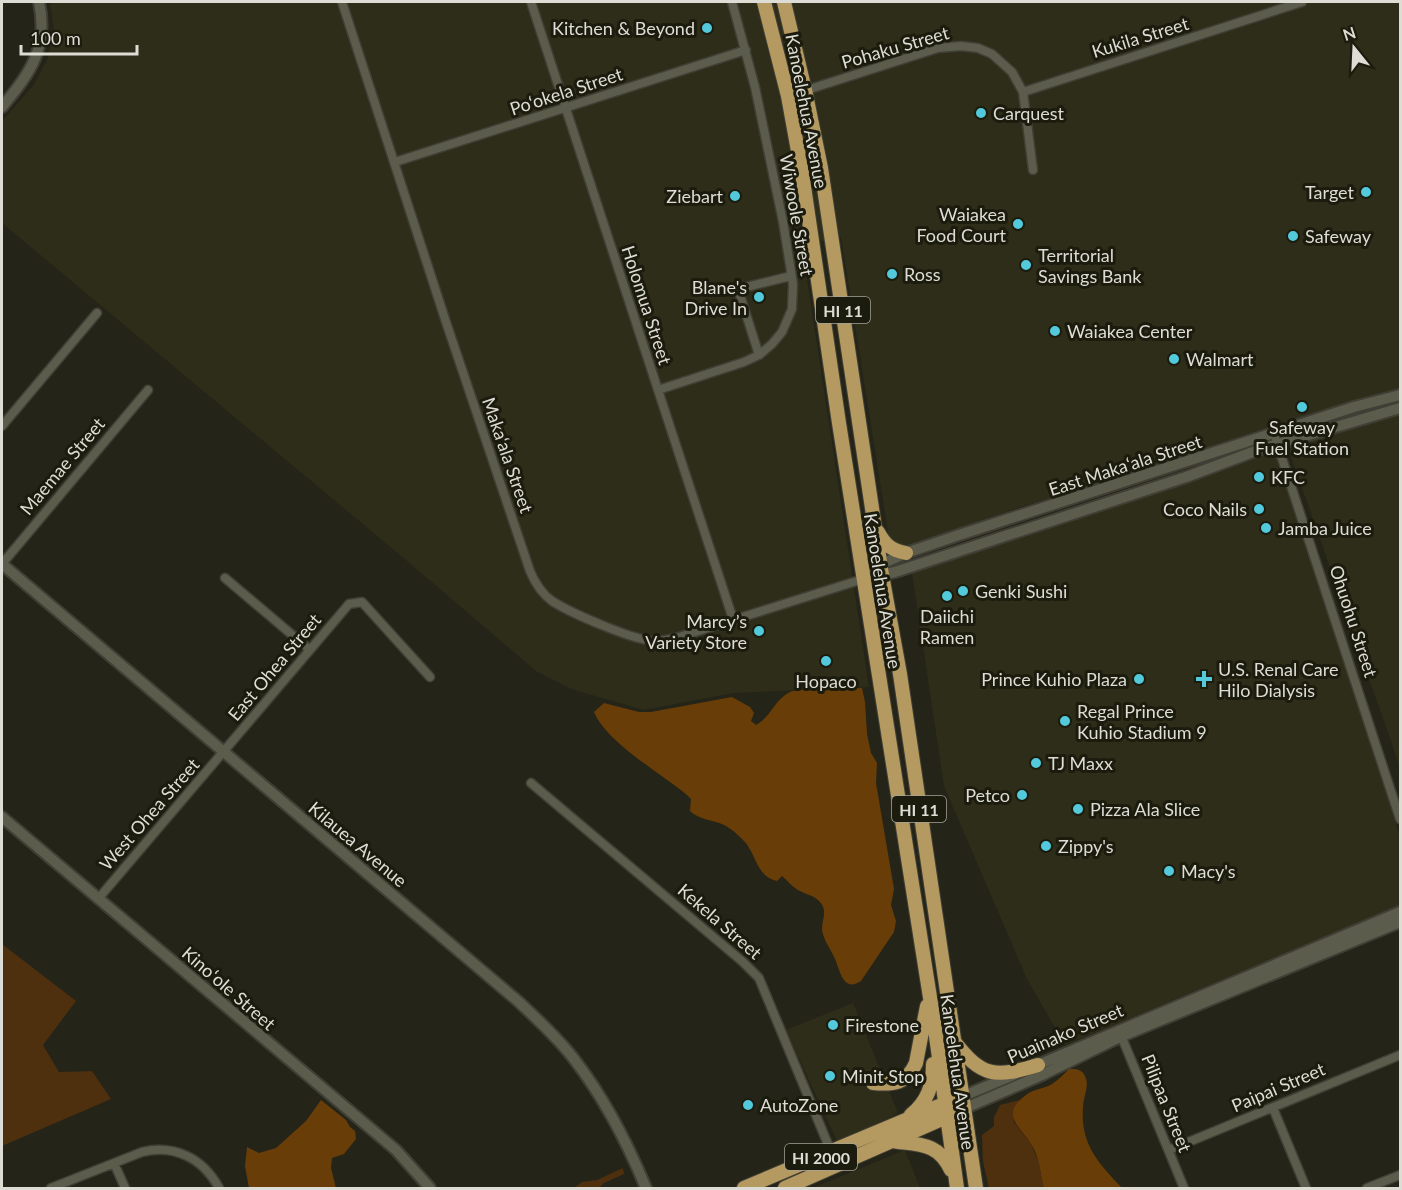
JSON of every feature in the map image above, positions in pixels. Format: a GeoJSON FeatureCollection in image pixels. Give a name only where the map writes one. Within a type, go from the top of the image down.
{"type":"FeatureCollection","features":[{"type":"Feature","properties":{"kind":"highway","name":"Kanoelehua Avenue"},"geometry":{"type":"LineString","coordinates":[[764,2],[788,96],[802,173],[956,1184]]}},
{"type":"Feature","properties":{"kind":"highway","name":"Kanoelehua Avenue"},"geometry":{"type":"LineString","coordinates":[[784,2],[821,168],[900,674],[952,1040],[976,1188]]}},
{"type":"Feature","properties":{"kind":"highway"},"geometry":{"type":"LineString","coordinates":[[876,531],[894,551],[906,553]]}},
{"type":"Feature","properties":{"kind":"highway"},"geometry":{"type":"LineString","coordinates":[[873,1083],[897,1083],[912,1072],[917,1059],[929,995]]}},
{"type":"Feature","properties":{"kind":"highway"},"geometry":{"type":"LineString","coordinates":[[898,1124],[922,1105],[929,1093],[933,1080],[934,1029]]}},
{"type":"Feature","properties":{"kind":"highway"},"geometry":{"type":"LineString","coordinates":[[952,1040],[974,1064],[990,1072],[1009,1073],[1038,1065]]}},
{"type":"Feature","properties":{"kind":"highway","name":"Puainako Street"},"geometry":{"type":"LineString","coordinates":[[744,1188],[890,1141],[962,1103]]}},
{"type":"Feature","properties":{"kind":"highway","name":"Puainako Street"},"geometry":{"type":"LineString","coordinates":[[784,1188],[898,1124],[946,1110]]}},
{"type":"Feature","properties":{"kind":"highway"},"geometry":{"type":"LineString","coordinates":[[890,1141],[925,1145],[933,1149],[946,1161],[956,1184]]}},
{"type":"Feature","properties":{"kind":"street"},"geometry":{"type":"LineString","coordinates":[[2,107],[38,55],[42,29],[39,2]]}},
{"type":"Feature","properties":{"kind":"street","name":"Maka‘ala Street"},"geometry":{"type":"LineString","coordinates":[[342,2],[446,322],[537,586],[551,600],[573,612],[637,638],[656,641],[676,638],[863,576]]}},
{"type":"Feature","properties":{"kind":"street","name":"Holomua Street"},"geometry":{"type":"LineString","coordinates":[[531,2],[733,619]]}},
{"type":"Feature","properties":{"kind":"street","name":"Wiwoole Street"},"geometry":{"type":"LineString","coordinates":[[658,390],[759,355],[778,338],[789,317],[793,292],[783,222],[746,50],[732,2]]}},
{"type":"Feature","properties":{"kind":"street","name":"Kukila Street"},"geometry":{"type":"LineString","coordinates":[[1023,92],[1302,2]]}},
{"type":"Feature","properties":{"kind":"street","name":"Pohaku Street"},"geometry":{"type":"LineString","coordinates":[[788,96],[938,48],[961,46],[978,48],[992,54],[1002,62],[1012,72],[1023,92],[1033,170]]}},
{"type":"Feature","properties":{"kind":"street","name":"Po‘okela Street"},"geometry":{"type":"LineString","coordinates":[[394,162],[746,50]]}},
{"type":"Feature","properties":{"kind":"street"},"geometry":{"type":"LineString","coordinates":[[759,355],[738,289],[791,276]]}},
{"type":"Feature","properties":{"kind":"street"},"geometry":{"type":"LineString","coordinates":[[2,426],[97,313]]}},
{"type":"Feature","properties":{"kind":"street","name":"Maemae Street"},"geometry":{"type":"LineString","coordinates":[[2,564],[148,390]]}},
{"type":"Feature","properties":{"kind":"street","name":"East Makaʻala Street"},"geometry":{"type":"LineString","coordinates":[[882,570],[906,553],[1276,439],[1401,394]]}},
{"type":"Feature","properties":{"kind":"street","name":"East Makaʻala Street"},"geometry":{"type":"LineString","coordinates":[[863,576],[960,551],[1186,477],[1276,439],[1401,408]]}},
{"type":"Feature","properties":{"kind":"street","name":"Ohuohu Street"},"geometry":{"type":"LineString","coordinates":[[1276,439],[1401,819]]}},
{"type":"Feature","properties":{"kind":"street","name":"Kilauea Avenue"},"geometry":{"type":"LineString","coordinates":[[2,564],[519,1002],[573,1058],[603,1099],[628,1146],[646,1188]]}},
{"type":"Feature","properties":{"kind":"street"},"geometry":{"type":"LineString","coordinates":[[225,578],[310,650]]}},
{"type":"Feature","properties":{"kind":"street","name":"East Ohea Street"},"geometry":{"type":"LineString","coordinates":[[224,752],[349,604],[362,602],[430,677]]}},
{"type":"Feature","properties":{"kind":"street","name":"West Ohea Street"},"geometry":{"type":"LineString","coordinates":[[99,898],[224,752]]}},
{"type":"Feature","properties":{"kind":"street","name":"Kekela Street"},"geometry":{"type":"LineString","coordinates":[[531,783],[759,978],[834,1159]]}},
{"type":"Feature","properties":{"kind":"street","name":"Kinoʻole Street"},"geometry":{"type":"LineString","coordinates":[[2,817],[396,1150],[430,1188]]}},
{"type":"Feature","properties":{"kind":"street","name":"Puainako Street"},"geometry":{"type":"LineString","coordinates":[[962,1103],[1042,1075],[1120,1033],[1401,912]]}},
{"type":"Feature","properties":{"kind":"street","name":"Puainako Street"},"geometry":{"type":"LineString","coordinates":[[962,1103],[1038,1065],[1401,922]]}},
{"type":"Feature","properties":{"kind":"street","name":"Pilipaa Street"},"geometry":{"type":"LineString","coordinates":[[1120,1033],[1184,1188]]}},
{"type":"Feature","properties":{"kind":"street","name":"Paipai Street"},"geometry":{"type":"LineString","coordinates":[[1169,1150],[1401,1055]]}},
{"type":"Feature","properties":{"kind":"street"},"geometry":{"type":"LineString","coordinates":[[1273,1107],[1306,1188]]}},
{"type":"Feature","properties":{"kind":"street"},"geometry":{"type":"LineString","coordinates":[[628,1146],[653,1188]]}},
{"type":"Feature","properties":{"kind":"street"},"geometry":{"type":"LineString","coordinates":[[51,1188],[157,1148],[173,1150],[187,1156],[208,1173],[219,1188]]}},
{"type":"Feature","properties":{"kind":"street"},"geometry":{"type":"LineString","coordinates":[[114,1163],[125,1188]]}},
{"type":"Feature","properties":{"kind":"street"},"geometry":{"type":"LineString","coordinates":[[1367,1188],[1401,1175]]}},
{"type":"Feature","properties":{"kind":"shaded area"},"geometry":{"type":"Polygon","coordinates":[[[50,2],[1400,2],[1400,391],[1014,509],[902,548],[892,542],[888,532],[841,237],[802,246],[869,687],[733,693],[644,710],[571,689],[536,671],[2,223],[2,121],[33,86],[47,60],[54,31],[50,2]]]}},
{"type":"Feature","properties":{"kind":"shaded area"},"geometry":{"type":"Polygon","coordinates":[[[1400,413],[1400,767],[1287,445],[1400,413]]]}},
{"type":"Feature","properties":{"kind":"shaded area","name":"Prince Kuhio Plaza"},"geometry":{"type":"Polygon","coordinates":[[[1276,450],[1400,837],[1400,905],[1065,1045],[1027,979],[944,786],[912,573],[1276,450]]]}},
{"type":"Feature","properties":{"kind":"shaded area"},"geometry":{"type":"Polygon","coordinates":[[[862,688],[867,734],[871,753],[877,763],[876,783],[894,889],[891,905],[896,921],[894,932],[861,981],[850,984],[843,979],[824,937],[822,929],[824,912],[820,902],[813,896],[795,888],[782,876],[777,881],[765,875],[739,836],[724,825],[690,811],[691,799],[622,746],[610,735],[594,712],[604,703],[639,712],[651,712],[732,697],[750,707],[754,713],[751,721],[756,725],[765,718],[780,699],[790,692],[862,688]]]}},
{"type":"Feature","properties":{"kind":"shaded area"},"geometry":{"type":"Polygon","coordinates":[[[2,944],[76,1001],[43,1045],[59,1072],[92,1071],[111,1099],[2,1146],[2,944]]]}},
{"type":"Feature","properties":{"kind":"shaded area"},"geometry":{"type":"Polygon","coordinates":[[[853,1003],[898,1113],[837,1141],[786,1030],[853,1003]]]}},
{"type":"Feature","properties":{"kind":"shaded area"},"geometry":{"type":"Polygon","coordinates":[[[1069,1069],[1080,1071],[1086,1080],[1083,1121],[1088,1143],[1099,1162],[1122,1188],[1044,1188],[1036,1154],[1014,1120],[1014,1109],[1026,1095],[1052,1084],[1069,1069]]]}},
{"type":"Feature","properties":{"kind":"shaded area"},"geometry":{"type":"Polygon","coordinates":[[[321,1100],[346,1120],[355,1131],[356,1139],[344,1154],[332,1158],[331,1168],[336,1188],[249,1188],[245,1166],[247,1147],[259,1153],[276,1148],[306,1121],[321,1100]]]}},
{"type":"Feature","properties":{"kind":"shaded area"},"geometry":{"type":"Polygon","coordinates":[[[1020,1100],[1013,1111],[1014,1122],[1031,1144],[1038,1160],[1044,1188],[989,1188],[983,1162],[982,1135],[994,1126],[994,1117],[1000,1105],[1020,1100]]]}},
{"type":"Feature","properties":{"kind":"shaded area"},"geometry":{"type":"Polygon","coordinates":[[[905,1150],[920,1188],[813,1188],[905,1150]]]}},
{"type":"Feature","properties":{"kind":"shaded area"},"geometry":{"type":"Polygon","coordinates":[[[623,1168],[624,1174],[604,1183],[599,1188],[574,1188],[582,1182],[597,1180],[623,1168]]]}},
{"type":"Feature","properties":{"kind":"place","name":"Kitchen & Beyond"},"geometry":{"type":"Point","coordinates":[707,28]}},
{"type":"Feature","properties":{"kind":"place","name":"Carquest"},"geometry":{"type":"Point","coordinates":[981,113]}},
{"type":"Feature","properties":{"kind":"place","name":"Target"},"geometry":{"type":"Point","coordinates":[1366,192]}},
{"type":"Feature","properties":{"kind":"place","name":"Ziebart"},"geometry":{"type":"Point","coordinates":[735,196]}},
{"type":"Feature","properties":{"kind":"place","name":"Waiakea Food Court"},"geometry":{"type":"Point","coordinates":[1018,224]}},
{"type":"Feature","properties":{"kind":"place","name":"Safeway"},"geometry":{"type":"Point","coordinates":[1293,236]}},
{"type":"Feature","properties":{"kind":"place","name":"Territorial Savings Bank"},"geometry":{"type":"Point","coordinates":[1026,265]}},
{"type":"Feature","properties":{"kind":"place","name":"Ross"},"geometry":{"type":"Point","coordinates":[892,274]}},
{"type":"Feature","properties":{"kind":"place","name":"Blane's Drive In"},"geometry":{"type":"Point","coordinates":[759,297]}},
{"type":"Feature","properties":{"kind":"place","name":"Waiakea Center"},"geometry":{"type":"Point","coordinates":[1055,331]}},
{"type":"Feature","properties":{"kind":"place","name":"Walmart"},"geometry":{"type":"Point","coordinates":[1174,359]}},
{"type":"Feature","properties":{"kind":"place","name":"Safeway Fuel Station"},"geometry":{"type":"Point","coordinates":[1302,407]}},
{"type":"Feature","properties":{"kind":"place","name":"KFC"},"geometry":{"type":"Point","coordinates":[1259,477]}},
{"type":"Feature","properties":{"kind":"place","name":"Coco Nails"},"geometry":{"type":"Point","coordinates":[1259,509]}},
{"type":"Feature","properties":{"kind":"place","name":"Jamba Juice"},"geometry":{"type":"Point","coordinates":[1266,528]}},
{"type":"Feature","properties":{"kind":"place","name":"Genki Sushi"},"geometry":{"type":"Point","coordinates":[963,591]}},
{"type":"Feature","properties":{"kind":"place","name":"Daiichi Ramen"},"geometry":{"type":"Point","coordinates":[947,596]}},
{"type":"Feature","properties":{"kind":"place","name":"Marcy’s Variety Store"},"geometry":{"type":"Point","coordinates":[759,631]}},
{"type":"Feature","properties":{"kind":"place","name":"Hopaco"},"geometry":{"type":"Point","coordinates":[826,661]}},
{"type":"Feature","properties":{"kind":"place","name":"Prince Kuhio Plaza"},"geometry":{"type":"Point","coordinates":[1139,679]}},
{"type":"Feature","properties":{"kind":"place","name":"U.S. Renal Care Hilo Dialysis"},"geometry":{"type":"Point","coordinates":[1204,679]}},
{"type":"Feature","properties":{"kind":"place","name":"Regal Prince Kuhio Stadium 9"},"geometry":{"type":"Point","coordinates":[1065,721]}},
{"type":"Feature","properties":{"kind":"place","name":"TJ Maxx"},"geometry":{"type":"Point","coordinates":[1036,763]}},
{"type":"Feature","properties":{"kind":"place","name":"Petco"},"geometry":{"type":"Point","coordinates":[1022,795]}},
{"type":"Feature","properties":{"kind":"place","name":"Pizza Ala Slice"},"geometry":{"type":"Point","coordinates":[1078,809]}},
{"type":"Feature","properties":{"kind":"place","name":"Zippy's"},"geometry":{"type":"Point","coordinates":[1046,846]}},
{"type":"Feature","properties":{"kind":"place","name":"Macy's"},"geometry":{"type":"Point","coordinates":[1169,871]}},
{"type":"Feature","properties":{"kind":"place","name":"Firestone"},"geometry":{"type":"Point","coordinates":[833,1025]}},
{"type":"Feature","properties":{"kind":"place","name":"Minit Stop"},"geometry":{"type":"Point","coordinates":[830,1076]}},
{"type":"Feature","properties":{"kind":"place","name":"AutoZone"},"geometry":{"type":"Point","coordinates":[748,1105]}}]}
